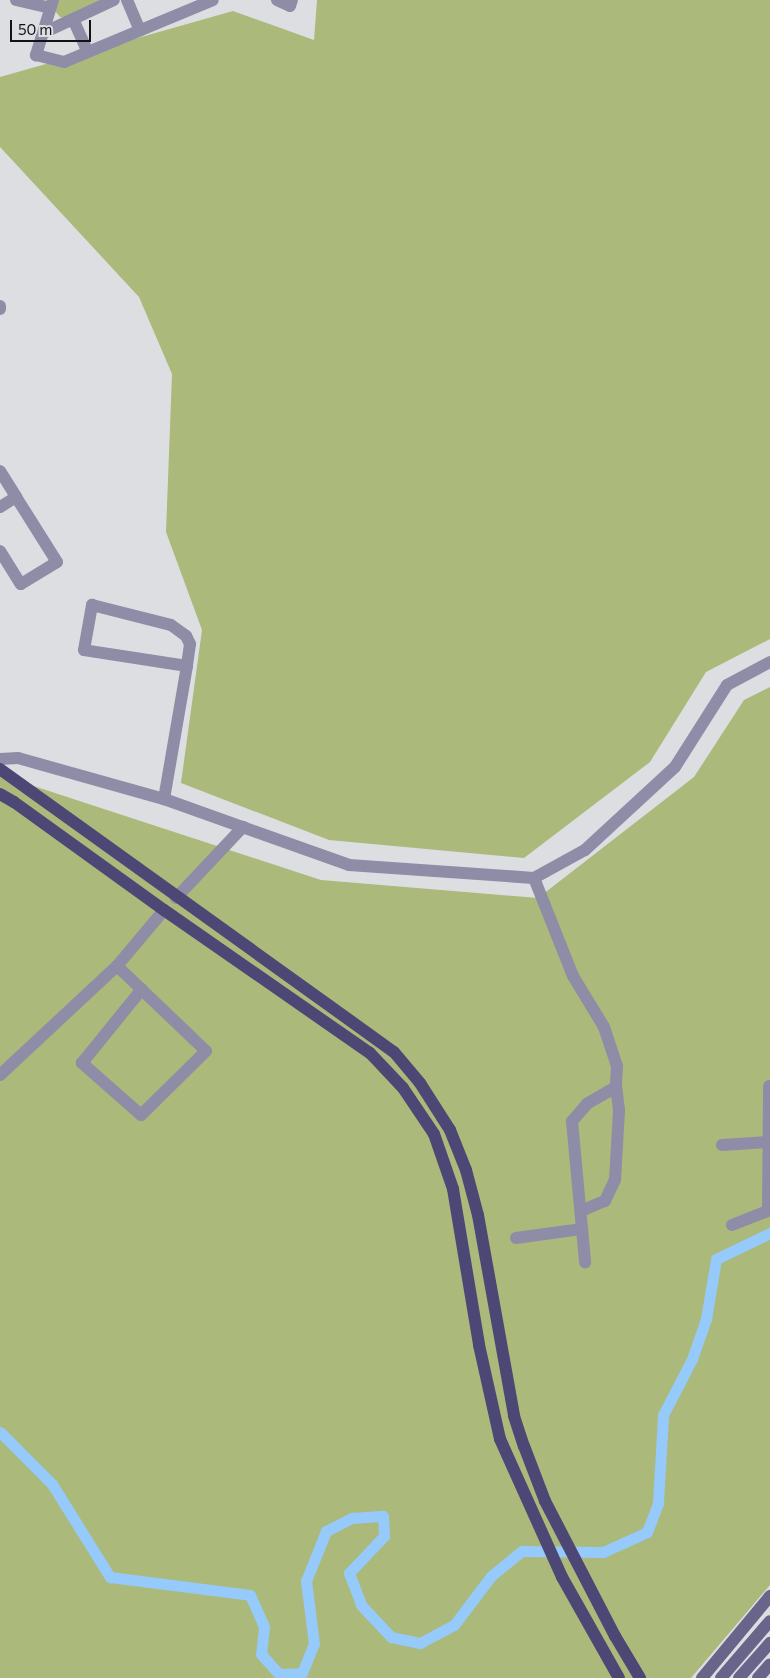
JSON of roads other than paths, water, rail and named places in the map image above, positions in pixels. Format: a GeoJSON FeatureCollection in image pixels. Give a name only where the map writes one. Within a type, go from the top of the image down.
{"type":"FeatureCollection","features":[{"type":"Feature","properties":{"kind":"main road"},"geometry":{"type":"LineString","coordinates":[[0,769],[71,819],[176,898],[394,1052],[420,1083],[450,1130],[466,1170],[478,1215],[514,1416],[545,1501],[614,1636],[640,1678]]}},
{"type":"Feature","properties":{"kind":"main road"},"geometry":{"type":"LineString","coordinates":[[0,794],[370,1053],[403,1088],[434,1134],[453,1189],[479,1345],[500,1439],[562,1577],[619,1678]]}},
{"type":"Feature","properties":{"kind":"main road"},"geometry":{"type":"LineString","coordinates":[[702,1678],[770,1596]]}},
{"type":"Feature","properties":{"kind":"main road"},"geometry":{"type":"LineString","coordinates":[[721,1678],[770,1621]]}},
{"type":"Feature","properties":{"kind":"main road"},"geometry":{"type":"LineString","coordinates":[[740,1678],[770,1643]]}},
{"type":"Feature","properties":{"kind":"main road"},"geometry":{"type":"LineString","coordinates":[[758,1678],[770,1664]]}},
{"type":"Feature","properties":{"kind":"street"},"geometry":{"type":"LineString","coordinates":[[16,0],[51,4],[36,56],[64,62],[140,30],[191,4],[212,0]]}},
{"type":"Feature","properties":{"kind":"street"},"geometry":{"type":"LineString","coordinates":[[43,34],[114,0]]}},
{"type":"Feature","properties":{"kind":"street"},"geometry":{"type":"LineString","coordinates":[[127,0],[140,30]]}},
{"type":"Feature","properties":{"kind":"street"},"geometry":{"type":"LineString","coordinates":[[277,0],[290,6],[292,0]]}},
{"type":"Feature","properties":{"kind":"street"},"geometry":{"type":"LineString","coordinates":[[73,19],[88,52]]}},
{"type":"Feature","properties":{"kind":"street"},"geometry":{"type":"LineString","coordinates":[[0,471],[57,562],[21,584],[1,553]]}},
{"type":"Feature","properties":{"kind":"street"},"geometry":{"type":"LineString","coordinates":[[0,507],[16,497]]}},
{"type":"Feature","properties":{"kind":"street"},"geometry":{"type":"LineString","coordinates":[[164,798],[187,666],[190,644],[186,636],[171,625],[92,605],[84,650],[187,666]]}},
{"type":"Feature","properties":{"kind":"street"},"geometry":{"type":"LineString","coordinates":[[0,759],[18,758],[164,798],[349,865],[534,878],[584,850],[675,766],[727,685],[770,662]]}},
{"type":"Feature","properties":{"kind":"street"},"geometry":{"type":"LineString","coordinates":[[176,898],[243,827]]}},
{"type":"Feature","properties":{"kind":"street"},"geometry":{"type":"LineString","coordinates":[[534,878],[572,976],[604,1027],[617,1066],[616,1087],[619,1110],[615,1180],[605,1201],[581,1211]]}},
{"type":"Feature","properties":{"kind":"street"},"geometry":{"type":"LineString","coordinates":[[0,1075],[117,966],[164,910]]}},
{"type":"Feature","properties":{"kind":"street"},"geometry":{"type":"LineString","coordinates":[[117,966],[142,989],[206,1050],[141,1114],[82,1063],[142,989]]}},
{"type":"Feature","properties":{"kind":"street"},"geometry":{"type":"LineString","coordinates":[[732,1225],[769,1211],[769,1086]]}},
{"type":"Feature","properties":{"kind":"street"},"geometry":{"type":"LineString","coordinates":[[585,1262],[572,1121],[587,1104],[616,1087]]}},
{"type":"Feature","properties":{"kind":"street"},"geometry":{"type":"LineString","coordinates":[[722,1145],[769,1142]]}},
{"type":"Feature","properties":{"kind":"street"},"geometry":{"type":"LineString","coordinates":[[516,1238],[582,1229]]}},
{"type":"Feature","properties":{"kind":"waterway"},"geometry":{"type":"LineString","coordinates":[[0,1432],[52,1484],[110,1577],[250,1595],[264,1627],[261,1654],[279,1674],[302,1673],[314,1644],[306,1581],[326,1531],[352,1518],[383,1516],[384,1536],[349,1573],[361,1605],[391,1637],[420,1643],[454,1625],[491,1576],[522,1551],[603,1552],[647,1532],[658,1503],[663,1415],[692,1359],[706,1319],[716,1259],[770,1233]]}}]}
